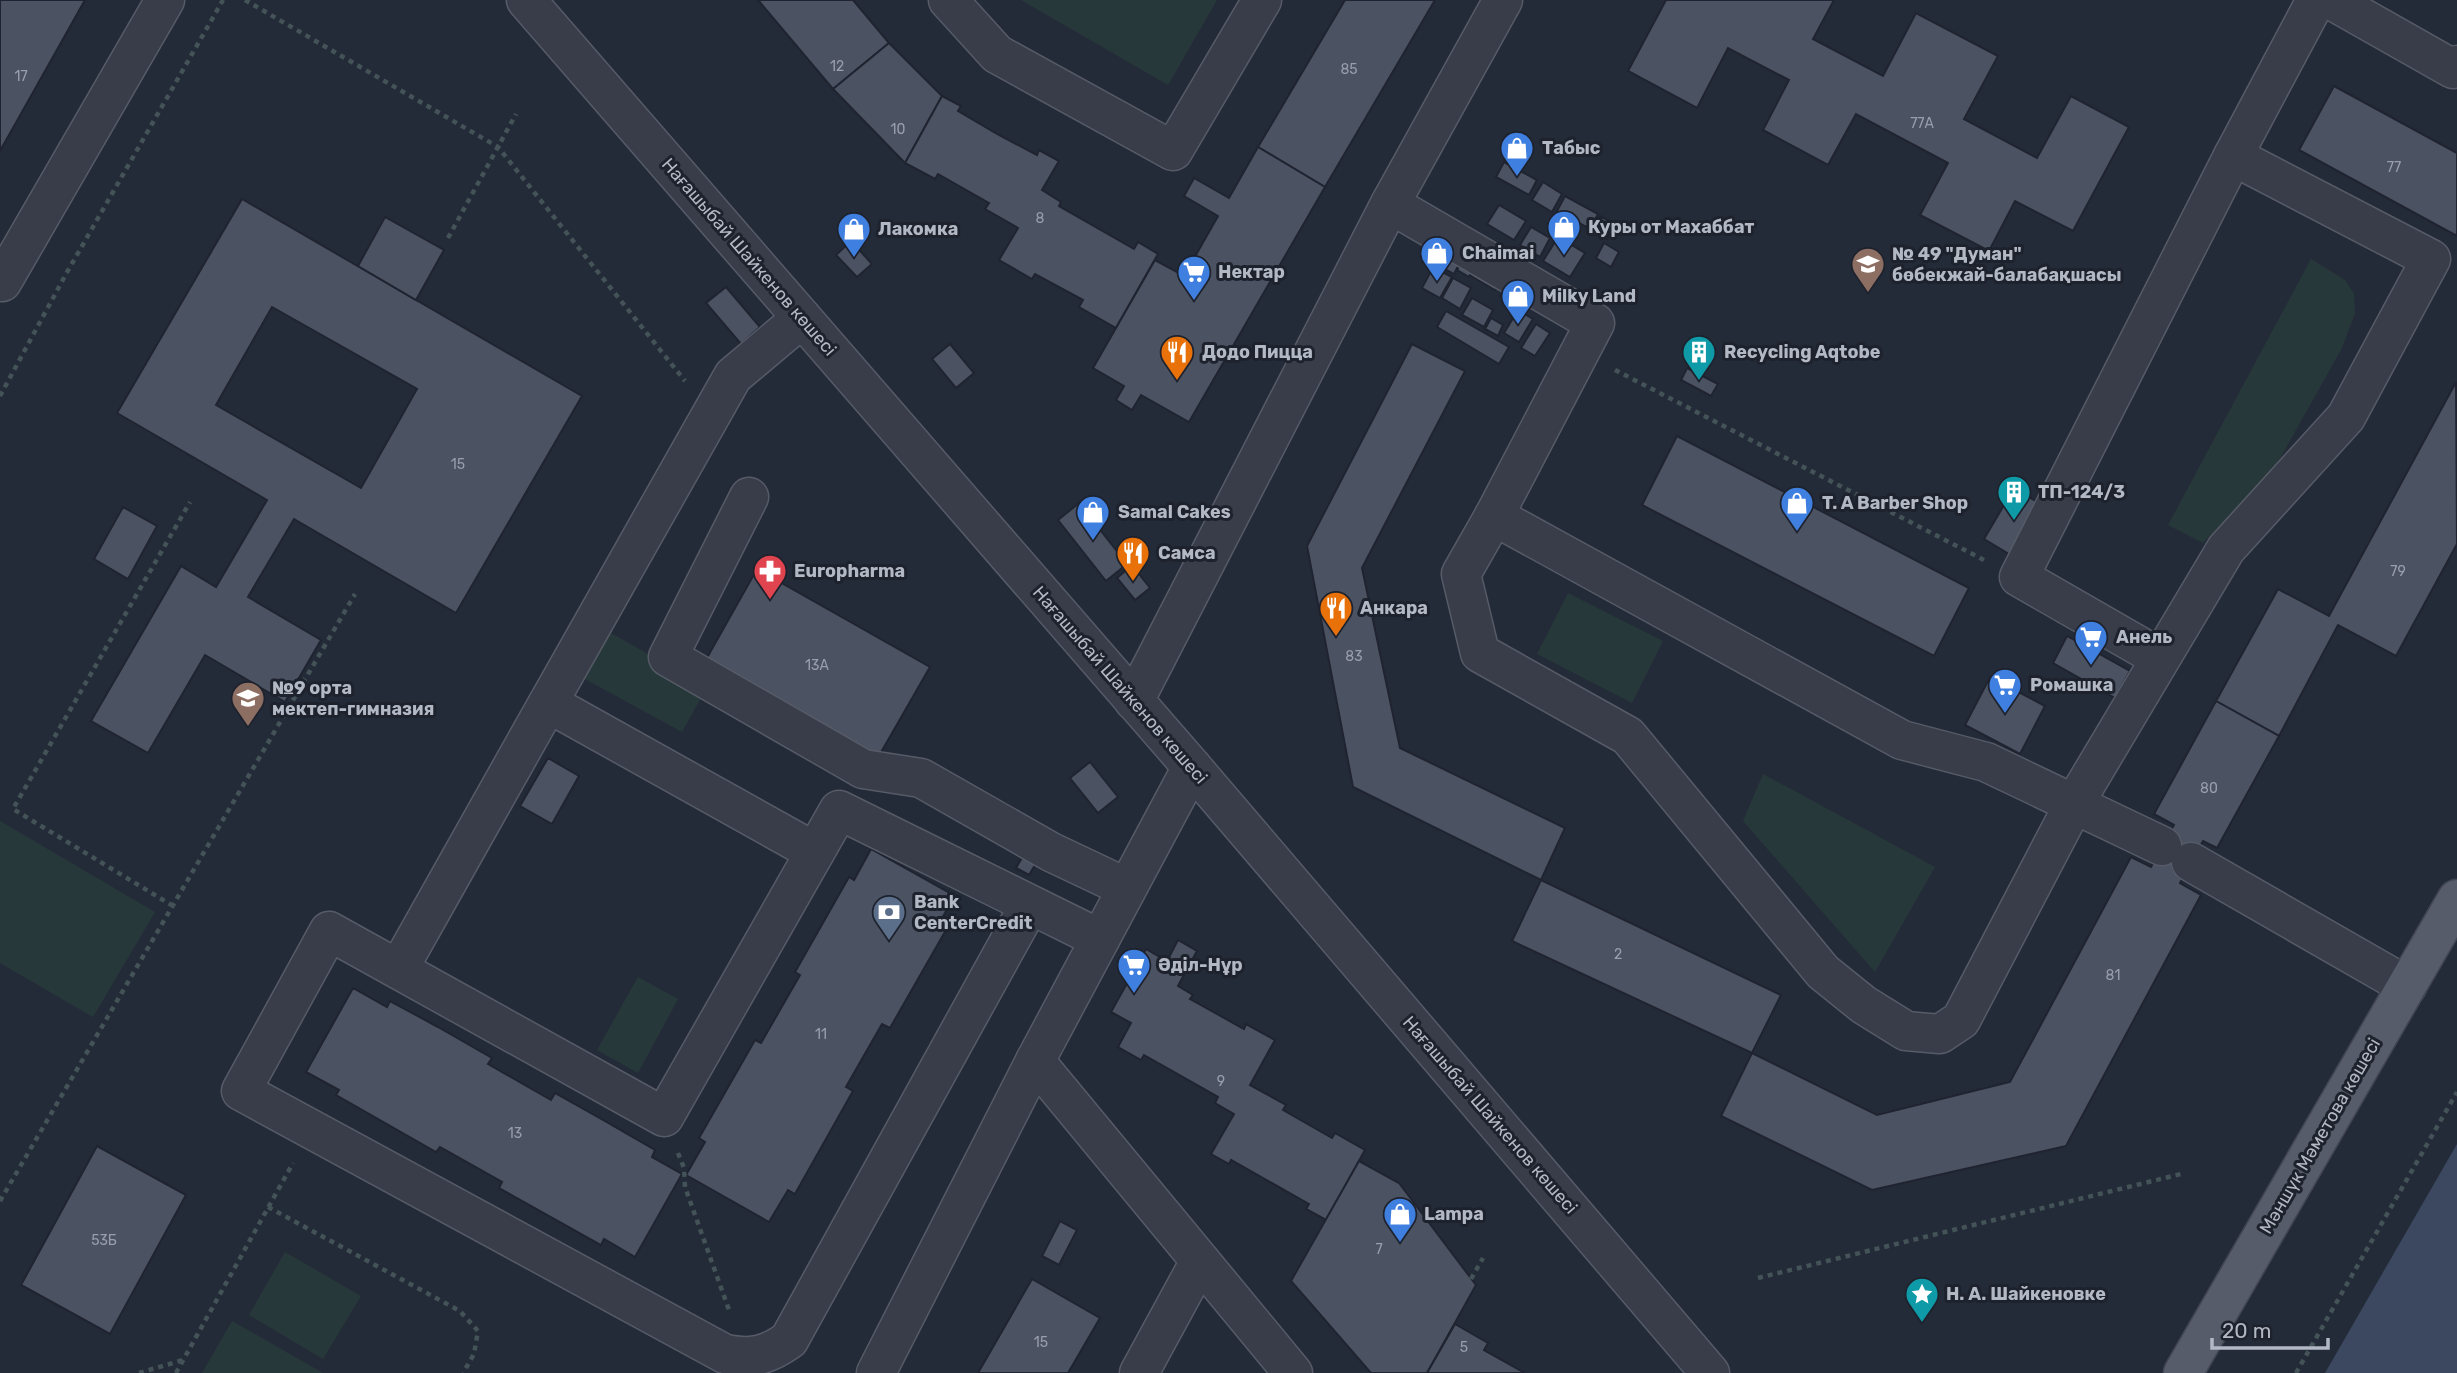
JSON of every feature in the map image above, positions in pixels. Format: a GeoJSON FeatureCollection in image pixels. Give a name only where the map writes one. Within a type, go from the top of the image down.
{"type":"FeatureCollection","features":[{"type":"Feature","properties":{"kind":"main road","name":"Мәншүк Мәметова көшесі"},"geometry":{"type":"LineString","coordinates":[[2183,1373],[2457,899]]}},
{"type":"Feature","properties":{"kind":"street"},"geometry":{"type":"LineString","coordinates":[[1,283],[164,0]]}},
{"type":"Feature","properties":{"kind":"street","name":"Нағашыбай Шайкенов көшесі"},"geometry":{"type":"LineString","coordinates":[[526,0],[1192,767],[1710,1373]]}},
{"type":"Feature","properties":{"kind":"street"},"geometry":{"type":"LineString","coordinates":[[948,0],[997,54],[1173,151],[1262,0]]}},
{"type":"Feature","properties":{"kind":"street"},"geometry":{"type":"LineString","coordinates":[[1134,701],[1390,204],[1503,0]]}},
{"type":"Feature","properties":{"kind":"street"},"geometry":{"type":"LineString","coordinates":[[2160,657],[2019,577],[2233,156],[2316,0]]}},
{"type":"Feature","properties":{"kind":"street"},"geometry":{"type":"LineString","coordinates":[[2330,0],[2453,69],[2457,65]]}},
{"type":"Feature","properties":{"kind":"street"},"geometry":{"type":"LineString","coordinates":[[1390,204],[1595,323],[1461,574],[1480,653],[1628,736],[1823,972],[1864,1005],[1906,1031],[1940,1034],[1961,1020],[2074,804],[2226,549],[2346,417],[2431,259],[2233,156]]}},
{"type":"Feature","properties":{"kind":"street"},"geometry":{"type":"LineString","coordinates":[[399,968],[733,376],[802,318]]}},
{"type":"Feature","properties":{"kind":"street"},"geometry":{"type":"LineString","coordinates":[[749,497],[668,657],[863,769],[921,778],[1051,852],[1127,888]]}},
{"type":"Feature","properties":{"kind":"street"},"geometry":{"type":"LineString","coordinates":[[1494,516],[1902,740],[1986,762],[2074,804],[2177,854],[2407,985]]}},
{"type":"Feature","properties":{"kind":"street"},"geometry":{"type":"LineString","coordinates":[[548,703],[815,852]]}},
{"type":"Feature","properties":{"kind":"street"},"geometry":{"type":"LineString","coordinates":[[876,1373],[1035,1061],[1192,767]]}},
{"type":"Feature","properties":{"kind":"street"},"geometry":{"type":"LineString","coordinates":[[1029,906],[789,1340],[772,1352],[747,1357],[725,1354],[241,1091],[329,931],[664,1116],[838,810],[1100,939]]}},
{"type":"Feature","properties":{"kind":"street"},"geometry":{"type":"LineString","coordinates":[[1035,1061],[1293,1373]]}},
{"type":"Feature","properties":{"kind":"street"},"geometry":{"type":"LineString","coordinates":[[1139,1373],[1200,1261]]}},
{"type":"Feature","properties":{"kind":"path"},"geometry":{"type":"LineString","coordinates":[[0,396],[66,274],[223,0]]}},
{"type":"Feature","properties":{"kind":"path"},"geometry":{"type":"LineString","coordinates":[[245,0],[498,147],[692,390]]}},
{"type":"Feature","properties":{"kind":"path"},"geometry":{"type":"LineString","coordinates":[[448,238],[516,114]]}},
{"type":"Feature","properties":{"kind":"path"},"geometry":{"type":"LineString","coordinates":[[1579,352],[2019,577]]}},
{"type":"Feature","properties":{"kind":"path"},"geometry":{"type":"LineString","coordinates":[[173,906],[13,809],[190,502]]}},
{"type":"Feature","properties":{"kind":"path"},"geometry":{"type":"LineString","coordinates":[[0,1201],[355,594]]}},
{"type":"Feature","properties":{"kind":"path"},"geometry":{"type":"LineString","coordinates":[[2296,1373],[2457,1092]]}},
{"type":"Feature","properties":{"kind":"path"},"geometry":{"type":"LineString","coordinates":[[664,1116],[684,1168],[685,1187],[747,1357]]}},
{"type":"Feature","properties":{"kind":"path"},"geometry":{"type":"LineString","coordinates":[[176,1373],[312,1130]]}},
{"type":"Feature","properties":{"kind":"path"},"geometry":{"type":"LineString","coordinates":[[1758,1278],[2181,1174]]}},
{"type":"Feature","properties":{"kind":"path"},"geometry":{"type":"LineString","coordinates":[[268,1207],[460,1311],[478,1332],[474,1354],[463,1373]]}},
{"type":"Feature","properties":{"kind":"path"},"geometry":{"type":"LineString","coordinates":[[1471,1279],[1483,1258]]}},
{"type":"Feature","properties":{"kind":"path"},"geometry":{"type":"LineString","coordinates":[[139,1373],[184,1360]]}},
{"type":"Feature","properties":{"kind":"shaded area"},"geometry":{"type":"Polygon","coordinates":[[[1021,0],[1217,0],[1168,85],[1021,0]]]}},
{"type":"Feature","properties":{"kind":"shaded area"},"geometry":{"type":"Polygon","coordinates":[[[2311,259],[2345,280],[2354,294],[2355,313],[2342,348],[2273,471],[2203,543],[2168,525],[2311,259]]]}},
{"type":"Feature","properties":{"kind":"shaded area"},"geometry":{"type":"Polygon","coordinates":[[[1568,593],[1663,641],[1632,703],[1537,654],[1568,593]]]}},
{"type":"Feature","properties":{"kind":"shaded area"},"geometry":{"type":"Polygon","coordinates":[[[609,632],[707,687],[682,732],[583,678],[609,632]]]}},
{"type":"Feature","properties":{"kind":"shaded area"},"geometry":{"type":"Polygon","coordinates":[[[1763,774],[1935,867],[1875,972],[1743,821],[1763,774]]]}},
{"type":"Feature","properties":{"kind":"shaded area"},"geometry":{"type":"Polygon","coordinates":[[[0,821],[155,912],[93,1017],[0,963],[0,821]]]}},
{"type":"Feature","properties":{"kind":"shaded area"},"geometry":{"type":"Polygon","coordinates":[[[638,977],[678,999],[638,1073],[597,1050],[638,977]]]}},
{"type":"Feature","properties":{"kind":"shaded area"},"geometry":{"type":"Polygon","coordinates":[[[285,1252],[361,1296],[323,1359],[249,1315],[285,1252]]]}},
{"type":"Feature","properties":{"kind":"shaded area"},"geometry":{"type":"Polygon","coordinates":[[[232,1321],[323,1373],[202,1373],[232,1321]]]}},
{"type":"Feature","properties":{"kind":"water"},"geometry":{"type":"Polygon","coordinates":[[[2457,1144],[2457,1373],[2325,1373],[2457,1144]]]}},
{"type":"Feature","properties":{"kind":"building"},"geometry":{"type":"Polygon","coordinates":[[[0,0],[85,0],[0,151],[0,0]]]}},
{"type":"Feature","properties":{"kind":"building"},"geometry":{"type":"Polygon","coordinates":[[[758,0],[853,0],[889,43],[833,89],[758,0]]]}},
{"type":"Feature","properties":{"kind":"building"},"geometry":{"type":"Polygon","coordinates":[[[1345,0],[1435,0],[1325,187],[1258,147],[1345,0]]]}},
{"type":"Feature","properties":{"kind":"building"},"geometry":{"type":"Polygon","coordinates":[[[1666,0],[1834,0],[1813,39],[1883,76],[1916,13],[1998,56],[1964,119],[2037,158],[2071,96],[2129,127],[2073,231],[2015,201],[1989,251],[1920,215],[1948,163],[1856,114],[1828,165],[1763,130],[1789,80],[1728,48],[1697,108],[1628,71],[1666,0]]]}},
{"type":"Feature","properties":{"kind":"building"},"geometry":{"type":"Polygon","coordinates":[[[889,43],[942,96],[905,163],[833,89],[889,43]]]}},
{"type":"Feature","properties":{"kind":"building"},"geometry":{"type":"Polygon","coordinates":[[[2334,86],[2457,153],[2457,236],[2299,150],[2334,86]]]}},
{"type":"Feature","properties":{"kind":"building"},"geometry":{"type":"Polygon","coordinates":[[[942,96],[961,106],[958,111],[997,134],[1037,155],[1039,150],[1059,161],[1042,190],[1061,202],[1059,206],[1134,249],[1138,242],[1158,254],[1116,328],[1079,307],[1083,300],[1035,274],[1032,279],[999,260],[1018,228],[985,209],[989,203],[938,174],[935,179],[905,163],[942,96]]]}},
{"type":"Feature","properties":{"kind":"building","name":"Нектар"},"geometry":{"type":"Polygon","coordinates":[[[1258,147],[1325,187],[1189,422],[1141,395],[1132,410],[1116,400],[1124,386],[1093,368],[1155,260],[1184,276],[1218,216],[1184,196],[1194,178],[1229,198],[1258,147]]]}},
{"type":"Feature","properties":{"kind":"building","name":"Табыс"},"geometry":{"type":"Polygon","coordinates":[[[1504,162],[1537,180],[1529,195],[1496,177],[1504,162]]]}},
{"type":"Feature","properties":{"kind":"building"},"geometry":{"type":"Polygon","coordinates":[[[1543,182],[1562,194],[1552,212],[1532,200],[1543,182]]]}},
{"type":"Feature","properties":{"kind":"building"},"geometry":{"type":"Polygon","coordinates":[[[1565,196],[1598,214],[1590,229],[1557,211],[1565,196]]]}},
{"type":"Feature","properties":{"kind":"building"},"geometry":{"type":"Polygon","coordinates":[[[242,199],[582,396],[456,613],[294,519],[248,597],[321,640],[285,702],[205,655],[148,753],[91,721],[181,566],[216,587],[267,500],[117,413],[242,199]],[[272,307],[216,405],[361,488],[417,389],[272,307]]]}},
{"type":"Feature","properties":{"kind":"building"},"geometry":{"type":"Polygon","coordinates":[[[1499,205],[1526,221],[1514,240],[1487,224],[1499,205]]]}},
{"type":"Feature","properties":{"kind":"building"},"geometry":{"type":"Polygon","coordinates":[[[1600,216],[1615,224],[1607,239],[1592,231],[1600,216]]]}},
{"type":"Feature","properties":{"kind":"building"},"geometry":{"type":"Polygon","coordinates":[[[385,217],[444,250],[416,300],[358,266],[385,217]]]}},
{"type":"Feature","properties":{"kind":"building"},"geometry":{"type":"Polygon","coordinates":[[[1531,227],[1550,238],[1540,257],[1520,245],[1531,227]]]}},
{"type":"Feature","properties":{"kind":"building","name":"Куры от Махаббат"},"geometry":{"type":"Polygon","coordinates":[[[1558,237],[1585,253],[1570,277],[1543,261],[1558,237]]]}},
{"type":"Feature","properties":{"kind":"building","name":"Лакомка"},"geometry":{"type":"Polygon","coordinates":[[[851,241],[872,264],[857,277],[836,255],[851,241]]]}},
{"type":"Feature","properties":{"kind":"building"},"geometry":{"type":"Polygon","coordinates":[[[1604,243],[1619,252],[1611,267],[1596,258],[1604,243]]]}},
{"type":"Feature","properties":{"kind":"building"},"geometry":{"type":"Polygon","coordinates":[[[1447,244],[1465,253],[1454,274],[1436,264],[1447,244]]]}},
{"type":"Feature","properties":{"kind":"building"},"geometry":{"type":"Polygon","coordinates":[[[1465,257],[1477,263],[1469,277],[1457,270],[1465,257]]]}},
{"type":"Feature","properties":{"kind":"building"},"geometry":{"type":"Polygon","coordinates":[[[1478,265],[1502,280],[1495,290],[1471,276],[1478,265]]]}},
{"type":"Feature","properties":{"kind":"building","name":"Chaimai"},"geometry":{"type":"Polygon","coordinates":[[[1433,267],[1452,277],[1440,298],[1422,288],[1433,267]]]}},
{"type":"Feature","properties":{"kind":"building"},"geometry":{"type":"Polygon","coordinates":[[[1453,278],[1471,288],[1460,309],[1442,298],[1453,278]]]}},
{"type":"Feature","properties":{"kind":"building"},"geometry":{"type":"Polygon","coordinates":[[[1509,283],[1530,295],[1522,309],[1500,296],[1509,283]]]}},
{"type":"Feature","properties":{"kind":"building"},"geometry":{"type":"Polygon","coordinates":[[[726,287],[760,327],[741,344],[706,303],[726,287]]]}},
{"type":"Feature","properties":{"kind":"building"},"geometry":{"type":"Polygon","coordinates":[[[1472,298],[1493,310],[1484,327],[1462,315],[1472,298]]]}},
{"type":"Feature","properties":{"kind":"building","name":"Milky Land"},"geometry":{"type":"Polygon","coordinates":[[[1518,310],[1533,319],[1519,342],[1504,333],[1518,310]]]}},
{"type":"Feature","properties":{"kind":"building"},"geometry":{"type":"Polygon","coordinates":[[[1446,311],[1509,347],[1499,364],[1437,327],[1446,311]]]}},
{"type":"Feature","properties":{"kind":"building"},"geometry":{"type":"Polygon","coordinates":[[[1491,318],[1503,325],[1498,336],[1485,329],[1491,318]]]}},
{"type":"Feature","properties":{"kind":"building"},"geometry":{"type":"Polygon","coordinates":[[[1536,324],[1550,333],[1535,356],[1521,348],[1536,324]]]}},
{"type":"Feature","properties":{"kind":"building"},"geometry":{"type":"Polygon","coordinates":[[[950,344],[974,373],[956,388],[932,359],[950,344]]]}},
{"type":"Feature","properties":{"kind":"building"},"geometry":{"type":"Polygon","coordinates":[[[1412,344],[1465,371],[1362,568],[1400,748],[1565,828],[1541,880],[1353,787],[1307,546],[1412,344]]]}},
{"type":"Feature","properties":{"kind":"building","name":"Recycling Aqtobe"},"geometry":{"type":"Polygon","coordinates":[[[1687,368],[1718,384],[1711,396],[1681,380],[1687,368]]]}},
{"type":"Feature","properties":{"kind":"building"},"geometry":{"type":"Polygon","coordinates":[[[2456,382],[2457,544],[2396,656],[2338,625],[2279,736],[2216,701],[2278,589],[2329,616],[2456,382]]]}},
{"type":"Feature","properties":{"kind":"building"},"geometry":{"type":"Polygon","coordinates":[[[1677,436],[1969,588],[1934,656],[1642,505],[1677,436]]]}},
{"type":"Feature","properties":{"kind":"building","name":"ТП-124/3"},"geometry":{"type":"Polygon","coordinates":[[[2014,488],[2044,506],[2014,557],[1984,539],[2014,488]]]}},
{"type":"Feature","properties":{"kind":"building","name":"Samal Cakes"},"geometry":{"type":"Polygon","coordinates":[[[1079,503],[1127,564],[1106,581],[1058,520],[1079,503]]]}},
{"type":"Feature","properties":{"kind":"building"},"geometry":{"type":"Polygon","coordinates":[[[123,507],[157,526],[128,579],[94,559],[123,507]]]}},
{"type":"Feature","properties":{"kind":"building","name":"Самса"},"geometry":{"type":"Polygon","coordinates":[[[1132,565],[1150,588],[1135,600],[1117,578],[1132,565]]]}},
{"type":"Feature","properties":{"kind":"building"},"geometry":{"type":"Polygon","coordinates":[[[757,569],[930,667],[876,761],[704,663],[757,569]]]}},
{"type":"Feature","properties":{"kind":"building","name":"Анель"},"geometry":{"type":"Polygon","coordinates":[[[2067,636],[2130,671],[2115,698],[2053,663],[2067,636]]]}},
{"type":"Feature","properties":{"kind":"building","name":"Ромашка"},"geometry":{"type":"Polygon","coordinates":[[[1990,677],[2045,706],[2020,754],[1965,725],[1990,677]]]}},
{"type":"Feature","properties":{"kind":"building"},"geometry":{"type":"Polygon","coordinates":[[[2216,701],[2279,736],[2217,848],[2203,841],[2191,862],[2162,846],[2174,825],[2154,814],[2216,701]]]}},
{"type":"Feature","properties":{"kind":"building"},"geometry":{"type":"Polygon","coordinates":[[[548,758],[579,776],[552,824],[520,806],[548,758]]]}},
{"type":"Feature","properties":{"kind":"building"},"geometry":{"type":"Polygon","coordinates":[[[1090,762],[1118,797],[1098,813],[1070,778],[1090,762]]]}},
{"type":"Feature","properties":{"kind":"building"},"geometry":{"type":"Polygon","coordinates":[[[2162,846],[2191,862],[2180,883],[2201,895],[2066,1146],[1872,1190],[1721,1116],[1752,1053],[1877,1115],[2010,1082],[2131,857],[2151,867],[2162,846]]]}},
{"type":"Feature","properties":{"kind":"building"},"geometry":{"type":"Polygon","coordinates":[[[871,849],[955,896],[938,925],[946,930],[890,1028],[882,1024],[846,1087],[853,1091],[795,1194],[788,1190],[769,1222],[686,1175],[705,1142],[699,1138],[755,1040],[761,1043],[800,975],[795,972],[849,877],[854,880],[871,849]]]}},
{"type":"Feature","properties":{"kind":"building"},"geometry":{"type":"Polygon","coordinates":[[[1027,849],[1040,857],[1029,875],[1016,868],[1027,849]]]}},
{"type":"Feature","properties":{"kind":"building"},"geometry":{"type":"Polygon","coordinates":[[[1541,880],[1781,995],[1752,1053],[1512,941],[1541,880]]]}},
{"type":"Feature","properties":{"kind":"building"},"geometry":{"type":"Polygon","coordinates":[[[1178,940],[1197,951],[1178,986],[1193,995],[1190,999],[1244,1029],[1246,1024],[1275,1040],[1250,1085],[1286,1105],[1283,1110],[1332,1138],[1335,1133],[1365,1150],[1326,1220],[1306,1209],[1309,1204],[1231,1160],[1229,1164],[1211,1154],[1234,1114],[1215,1103],[1218,1097],[1144,1055],[1141,1060],[1118,1047],[1131,1023],[1111,1012],[1146,949],[1167,961],[1178,940]]]}},
{"type":"Feature","properties":{"kind":"building"},"geometry":{"type":"Polygon","coordinates":[[[353,988],[387,1007],[390,1001],[438,1027],[492,1058],[488,1064],[551,1100],[555,1093],[603,1120],[655,1150],[652,1157],[682,1174],[635,1257],[604,1239],[601,1245],[499,1188],[502,1182],[440,1147],[436,1152],[336,1095],[339,1090],[306,1072],[353,988]]]}},
{"type":"Feature","properties":{"kind":"building"},"geometry":{"type":"Polygon","coordinates":[[[97,1146],[186,1195],[110,1334],[21,1285],[97,1146]]]}},
{"type":"Feature","properties":{"kind":"building"},"geometry":{"type":"Polygon","coordinates":[[[1359,1161],[1399,1183],[1476,1285],[1427,1373],[1371,1373],[1291,1281],[1359,1161]]]}},
{"type":"Feature","properties":{"kind":"building"},"geometry":{"type":"Polygon","coordinates":[[[1060,1221],[1077,1230],[1059,1265],[1042,1256],[1060,1221]]]}},
{"type":"Feature","properties":{"kind":"building"},"geometry":{"type":"Polygon","coordinates":[[[1032,1279],[1100,1318],[1068,1373],[978,1373],[1032,1279]]]}},
{"type":"Feature","properties":{"kind":"building"},"geometry":{"type":"Polygon","coordinates":[[[1455,1324],[1488,1343],[1484,1350],[1525,1373],[1427,1373],[1455,1324]]]}},
{"type":"Feature","properties":{"kind":"place","name":"Табыс"},"geometry":{"type":"Point","coordinates":[1517,178]}},
{"type":"Feature","properties":{"kind":"place","name":"Куры от Махаббат"},"geometry":{"type":"Point","coordinates":[1564,257]}},
{"type":"Feature","properties":{"kind":"place","name":"Лакомка"},"geometry":{"type":"Point","coordinates":[854,259]}},
{"type":"Feature","properties":{"kind":"place","name":"Chaimai"},"geometry":{"type":"Point","coordinates":[1437,283]}},
{"type":"Feature","properties":{"kind":"place","name":"№ 49 \"Думан\" бөбекжай-балабақшасы"},"geometry":{"type":"Point","coordinates":[1868,294]}},
{"type":"Feature","properties":{"kind":"place","name":"Нектар"},"geometry":{"type":"Point","coordinates":[1194,302]}},
{"type":"Feature","properties":{"kind":"place","name":"Milky Land"},"geometry":{"type":"Point","coordinates":[1518,326]}},
{"type":"Feature","properties":{"kind":"place","name":"Додо Пицца"},"geometry":{"type":"Point","coordinates":[1177,382]}},
{"type":"Feature","properties":{"kind":"place","name":"Recycling Aqtobe"},"geometry":{"type":"Point","coordinates":[1699,382]}},
{"type":"Feature","properties":{"kind":"place","name":"ТП-124/3"},"geometry":{"type":"Point","coordinates":[2014,522]}},
{"type":"Feature","properties":{"kind":"place","name":"T. A Barber Shop"},"geometry":{"type":"Point","coordinates":[1797,533]}},
{"type":"Feature","properties":{"kind":"place","name":"Samal Cakes"},"geometry":{"type":"Point","coordinates":[1093,542]}},
{"type":"Feature","properties":{"kind":"place","name":"Самса"},"geometry":{"type":"Point","coordinates":[1133,583]}},
{"type":"Feature","properties":{"kind":"place","name":"Europharma"},"geometry":{"type":"Point","coordinates":[770,601]}},
{"type":"Feature","properties":{"kind":"place","name":"Анкара"},"geometry":{"type":"Point","coordinates":[1336,638]}},
{"type":"Feature","properties":{"kind":"place","name":"Анель"},"geometry":{"type":"Point","coordinates":[2091,667]}},
{"type":"Feature","properties":{"kind":"place","name":"Ромашка"},"geometry":{"type":"Point","coordinates":[2005,715]}},
{"type":"Feature","properties":{"kind":"place","name":"№9 орта мектеп-гимназия"},"geometry":{"type":"Point","coordinates":[248,728]}},
{"type":"Feature","properties":{"kind":"place","name":"Bank CenterCredit"},"geometry":{"type":"Point","coordinates":[889,942]}},
{"type":"Feature","properties":{"kind":"place","name":"Әділ-Нұр"},"geometry":{"type":"Point","coordinates":[1134,995]}},
{"type":"Feature","properties":{"kind":"place","name":"Lampa"},"geometry":{"type":"Point","coordinates":[1400,1244]}},
{"type":"Feature","properties":{"kind":"place","name":"Н. А. Шайкеновке"},"geometry":{"type":"Point","coordinates":[1922,1324]}}]}
